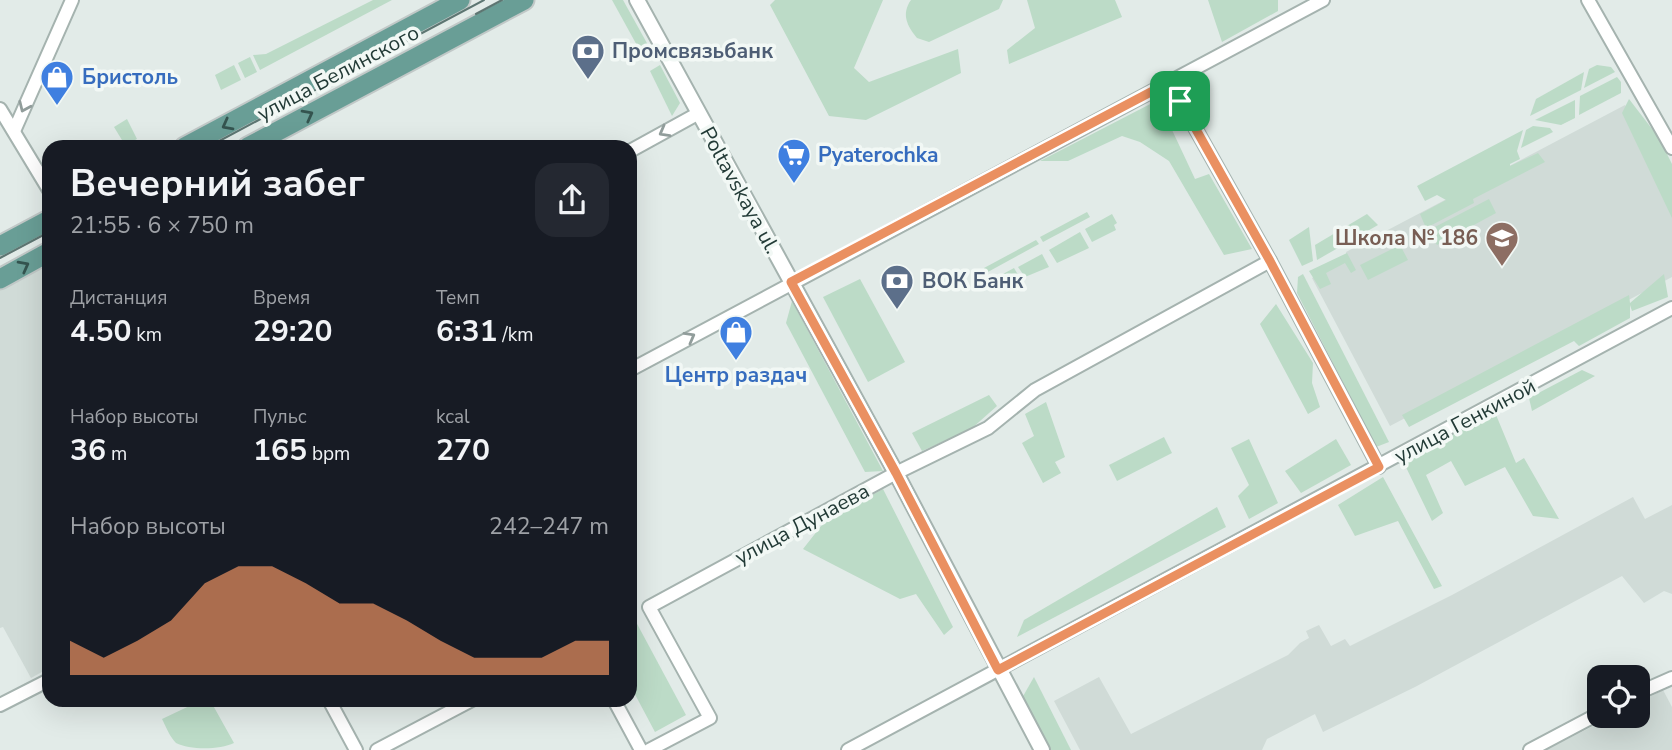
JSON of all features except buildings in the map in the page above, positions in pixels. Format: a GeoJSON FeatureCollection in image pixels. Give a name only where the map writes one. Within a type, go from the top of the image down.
{"type":"FeatureCollection","features":[{"type":"Feature","properties":{"kind":"main road","name":"улица Белинского"},"geometry":{"type":"LineString","coordinates":[[198,140],[460,0]]}},
{"type":"Feature","properties":{"kind":"main road","name":"улица Белинского"},"geometry":{"type":"LineString","coordinates":[[260,140],[524,0]]}},
{"type":"Feature","properties":{"kind":"main road"},"geometry":{"type":"LineString","coordinates":[[0,246],[42,224]]}},
{"type":"Feature","properties":{"kind":"main road"},"geometry":{"type":"LineString","coordinates":[[0,279],[42,256]]}},
{"type":"Feature","properties":{"kind":"street"},"geometry":{"type":"LineString","coordinates":[[13,131],[72,0]]}},
{"type":"Feature","properties":{"kind":"street","name":"Poltavskaya ul."},"geometry":{"type":"LineString","coordinates":[[637,0],[896,473],[1042,750]]}},
{"type":"Feature","properties":{"kind":"street"},"geometry":{"type":"LineString","coordinates":[[637,366],[1323,0]]}},
{"type":"Feature","properties":{"kind":"street"},"geometry":{"type":"LineString","coordinates":[[1588,0],[1672,148]]}},
{"type":"Feature","properties":{"kind":"street"},"geometry":{"type":"LineString","coordinates":[[1164,85],[1180,101],[1270,261],[1379,467]]}},
{"type":"Feature","properties":{"kind":"street"},"geometry":{"type":"LineString","coordinates":[[0,109],[42,179]]}},
{"type":"Feature","properties":{"kind":"street"},"geometry":{"type":"LineString","coordinates":[[637,147],[699,113]]}},
{"type":"Feature","properties":{"kind":"street","name":"улица Дунаева"},"geometry":{"type":"LineString","coordinates":[[649,750],[710,718],[649,607],[896,473],[988,428],[1035,390],[1270,261]]}},
{"type":"Feature","properties":{"kind":"street","name":"улица Генкиной"},"geometry":{"type":"LineString","coordinates":[[848,750],[1672,308]]}},
{"type":"Feature","properties":{"kind":"street"},"geometry":{"type":"LineString","coordinates":[[1650,688],[1672,678]]}},
{"type":"Feature","properties":{"kind":"street"},"geometry":{"type":"LineString","coordinates":[[0,705],[42,684]]}},
{"type":"Feature","properties":{"kind":"street"},"geometry":{"type":"LineString","coordinates":[[333,707],[356,750]]}},
{"type":"Feature","properties":{"kind":"street"},"geometry":{"type":"LineString","coordinates":[[377,750],[459,707]]}},
{"type":"Feature","properties":{"kind":"street"},"geometry":{"type":"LineString","coordinates":[[618,707],[641,750]]}},
{"type":"Feature","properties":{"kind":"street"},"geometry":{"type":"LineString","coordinates":[[1530,750],[1587,720]]}},
{"type":"Feature","properties":{"kind":"shaded area","name":"Школа № 186"},"geometry":{"type":"Polygon","coordinates":[[[1625,105],[1672,184],[1672,277],[1390,426],[1312,278],[1348,260],[1346,252],[1625,105]]]}},
{"type":"Feature","properties":{"kind":"shaded area"},"geometry":{"type":"Polygon","coordinates":[[[42,263],[42,672],[31,678],[3,627],[0,628],[0,285],[42,263]]]}},
{"type":"Feature","properties":{"kind":"shaded area"},"geometry":{"type":"Polygon","coordinates":[[[1633,497],[1645,519],[1672,505],[1672,594],[1664,591],[1644,603],[1622,576],[1415,687],[1323,732],[1315,714],[1267,739],[1262,750],[1080,750],[1054,701],[1099,677],[1131,734],[1288,655],[1309,638],[1306,631],[1319,625],[1331,646],[1345,639],[1350,646],[1452,595],[1633,497]]]}},
{"type":"Feature","properties":{"kind":"shaded area"},"geometry":{"type":"Polygon","coordinates":[[[1663,690],[1672,707],[1672,750],[1546,750],[1589,728],[1650,728],[1650,697],[1663,690]]]}},
{"type":"Feature","properties":{"kind":"green space"},"geometry":{"type":"Polygon","coordinates":[[[373,0],[392,0],[260,70],[253,55],[266,54],[373,0]]]}},
{"type":"Feature","properties":{"kind":"green space"},"geometry":{"type":"Polygon","coordinates":[[[612,0],[623,0],[648,45],[639,49],[612,0]]]}},
{"type":"Feature","properties":{"kind":"green space"},"geometry":{"type":"Polygon","coordinates":[[[775,0],[883,0],[854,68],[869,82],[958,49],[961,73],[866,120],[829,116],[770,5],[775,0]]]}},
{"type":"Feature","properties":{"kind":"green space"},"geometry":{"type":"Polygon","coordinates":[[[911,0],[1003,0],[999,9],[929,42],[917,38],[910,29],[906,10],[911,0]]]}},
{"type":"Feature","properties":{"kind":"green space"},"geometry":{"type":"Polygon","coordinates":[[[1027,0],[1115,0],[1122,17],[1009,64],[1007,50],[1035,28],[1027,0]]]}},
{"type":"Feature","properties":{"kind":"green space"},"geometry":{"type":"Polygon","coordinates":[[[1208,0],[1278,0],[1278,11],[1222,42],[1208,0]]]}},
{"type":"Feature","properties":{"kind":"green space"},"geometry":{"type":"Polygon","coordinates":[[[250,57],[257,72],[245,78],[238,63],[250,57]]]}},
{"type":"Feature","properties":{"kind":"green space"},"geometry":{"type":"Polygon","coordinates":[[[234,65],[241,80],[221,90],[215,75],[234,65]]]}},
{"type":"Feature","properties":{"kind":"green space"},"geometry":{"type":"Polygon","coordinates":[[[660,65],[680,103],[672,116],[650,71],[660,65]]]}},
{"type":"Feature","properties":{"kind":"green space"},"geometry":{"type":"Polygon","coordinates":[[[1597,65],[1611,67],[1615,72],[1584,88],[1589,69],[1597,65]]]}},
{"type":"Feature","properties":{"kind":"green space"},"geometry":{"type":"Polygon","coordinates":[[[1584,72],[1581,90],[1530,116],[1536,99],[1584,72]]]}},
{"type":"Feature","properties":{"kind":"green space"},"geometry":{"type":"Polygon","coordinates":[[[1617,77],[1621,82],[1621,93],[1579,115],[1580,96],[1617,77]]]}},
{"type":"Feature","properties":{"kind":"green space"},"geometry":{"type":"Polygon","coordinates":[[[1629,99],[1659,138],[1672,164],[1672,218],[1622,113],[1629,99]]]}},
{"type":"Feature","properties":{"kind":"green space"},"geometry":{"type":"Polygon","coordinates":[[[1158,100],[1195,179],[1209,174],[1252,249],[1224,255],[1169,161],[1140,142],[1122,136],[1068,161],[1040,161],[1158,100]]]}},
{"type":"Feature","properties":{"kind":"green space"},"geometry":{"type":"Polygon","coordinates":[[[1575,100],[1575,118],[1561,125],[1535,120],[1575,100]]]}},
{"type":"Feature","properties":{"kind":"green space"},"geometry":{"type":"Polygon","coordinates":[[[127,119],[137,139],[122,140],[114,127],[127,119]]]}},
{"type":"Feature","properties":{"kind":"green space"},"geometry":{"type":"Polygon","coordinates":[[[1533,126],[1550,128],[1553,132],[1521,148],[1526,130],[1533,126]]]}},
{"type":"Feature","properties":{"kind":"green space"},"geometry":{"type":"Polygon","coordinates":[[[1523,130],[1517,151],[1520,159],[1510,166],[1538,153],[1545,162],[1473,199],[1474,203],[1426,228],[1420,214],[1446,200],[1437,195],[1425,201],[1417,186],[1523,130]]]}},
{"type":"Feature","properties":{"kind":"green space"},"geometry":{"type":"Polygon","coordinates":[[[1489,199],[1496,213],[1437,245],[1429,230],[1489,199]]]}},
{"type":"Feature","properties":{"kind":"green space"},"geometry":{"type":"Polygon","coordinates":[[[1087,212],[1090,217],[1043,242],[1040,237],[1087,212]]]}},
{"type":"Feature","properties":{"kind":"green space"},"geometry":{"type":"Polygon","coordinates":[[[1112,214],[1117,223],[1114,225],[1116,230],[1092,242],[1085,229],[1112,214]]]}},
{"type":"Feature","properties":{"kind":"green space"},"geometry":{"type":"Polygon","coordinates":[[[1367,214],[1378,225],[1317,260],[1315,245],[1367,214]]]}},
{"type":"Feature","properties":{"kind":"green space"},"geometry":{"type":"Polygon","coordinates":[[[1309,227],[1313,261],[1302,266],[1289,240],[1309,227]]]}},
{"type":"Feature","properties":{"kind":"green space"},"geometry":{"type":"Polygon","coordinates":[[[1080,232],[1089,248],[1057,263],[1049,250],[1080,232]]]}},
{"type":"Feature","properties":{"kind":"green space"},"geometry":{"type":"Polygon","coordinates":[[[1036,240],[1039,244],[986,273],[984,268],[1036,240]]]}},
{"type":"Feature","properties":{"kind":"green space"},"geometry":{"type":"Polygon","coordinates":[[[1400,245],[1408,260],[1368,280],[1360,265],[1400,245]]]}},
{"type":"Feature","properties":{"kind":"green space"},"geometry":{"type":"Polygon","coordinates":[[[1347,253],[1356,270],[1351,273],[1345,263],[1326,273],[1331,284],[1320,289],[1309,271],[1347,253]]]}},
{"type":"Feature","properties":{"kind":"green space"},"geometry":{"type":"Polygon","coordinates":[[[1042,254],[1049,267],[1025,277],[1018,267],[1042,254]]]}},
{"type":"Feature","properties":{"kind":"green space"},"geometry":{"type":"Polygon","coordinates":[[[1014,268],[1021,280],[999,291],[992,280],[1014,268]]]}},
{"type":"Feature","properties":{"kind":"green space"},"geometry":{"type":"Polygon","coordinates":[[[1303,274],[1389,442],[1376,447],[1297,293],[1298,277],[1303,274]]]}},
{"type":"Feature","properties":{"kind":"green space"},"geometry":{"type":"Polygon","coordinates":[[[1664,274],[1668,297],[1632,311],[1630,305],[1630,318],[1579,346],[1574,341],[1409,427],[1402,415],[1629,295],[1630,303],[1664,274]]]}},
{"type":"Feature","properties":{"kind":"green space"},"geometry":{"type":"Polygon","coordinates":[[[860,279],[905,362],[868,382],[823,297],[860,279]]]}},
{"type":"Feature","properties":{"kind":"green space"},"geometry":{"type":"Polygon","coordinates":[[[792,301],[883,471],[865,472],[786,323],[792,301]]]}},
{"type":"Feature","properties":{"kind":"green space"},"geometry":{"type":"Polygon","coordinates":[[[1276,304],[1313,363],[1312,383],[1320,407],[1308,414],[1260,324],[1276,304]]]}},
{"type":"Feature","properties":{"kind":"green space"},"geometry":{"type":"Polygon","coordinates":[[[1582,370],[1595,376],[1532,411],[1529,398],[1582,370]]]}},
{"type":"Feature","properties":{"kind":"green space"},"geometry":{"type":"Polygon","coordinates":[[[989,395],[997,406],[971,429],[922,451],[912,433],[989,395]]]}},
{"type":"Feature","properties":{"kind":"green space"},"geometry":{"type":"Polygon","coordinates":[[[1046,402],[1065,457],[1055,462],[1061,473],[1043,483],[1022,443],[1034,436],[1025,414],[1046,402]]]}},
{"type":"Feature","properties":{"kind":"green space"},"geometry":{"type":"Polygon","coordinates":[[[1494,410],[1516,463],[1524,458],[1559,519],[1533,516],[1505,467],[1465,486],[1451,461],[1426,475],[1443,513],[1432,521],[1402,459],[1494,410]]]}},
{"type":"Feature","properties":{"kind":"green space"},"geometry":{"type":"Polygon","coordinates":[[[1164,437],[1172,453],[1117,481],[1109,465],[1164,437]]]}},
{"type":"Feature","properties":{"kind":"green space"},"geometry":{"type":"Polygon","coordinates":[[[1249,439],[1278,503],[1249,519],[1238,496],[1249,485],[1231,448],[1249,439]]]}},
{"type":"Feature","properties":{"kind":"green space"},"geometry":{"type":"Polygon","coordinates":[[[1336,439],[1351,465],[1301,493],[1285,471],[1336,439]]]}},
{"type":"Feature","properties":{"kind":"green space"},"geometry":{"type":"Polygon","coordinates":[[[1383,477],[1442,586],[1434,589],[1398,521],[1355,536],[1338,505],[1383,477]]]}},
{"type":"Feature","properties":{"kind":"green space"},"geometry":{"type":"Polygon","coordinates":[[[883,489],[953,627],[944,635],[916,594],[900,599],[803,549],[825,521],[883,489]]]}},
{"type":"Feature","properties":{"kind":"green space"},"geometry":{"type":"Polygon","coordinates":[[[1217,507],[1226,527],[1017,637],[1024,620],[1217,507]]]}},
{"type":"Feature","properties":{"kind":"green space"},"geometry":{"type":"Polygon","coordinates":[[[637,624],[686,715],[655,732],[637,698],[637,624]]]}},
{"type":"Feature","properties":{"kind":"green space"},"geometry":{"type":"Polygon","coordinates":[[[1034,677],[1071,750],[1050,750],[1022,698],[1034,677]]]}},
{"type":"Feature","properties":{"kind":"green space"},"geometry":{"type":"Polygon","coordinates":[[[187,707],[214,707],[234,743],[205,748],[176,743],[162,719],[187,707]]]}},
{"type":"Feature","properties":{"kind":"tram line"},"geometry":{"type":"LineString","coordinates":[[221,140],[484,0]]}},
{"type":"Feature","properties":{"kind":"tram line"},"geometry":{"type":"LineString","coordinates":[[476,14],[502,0]]}},
{"type":"Feature","properties":{"kind":"tram line"},"geometry":{"type":"LineString","coordinates":[[0,258],[42,236]]}},
{"type":"Feature","properties":{"kind":"place","name":"Промсвязьбанк"},"geometry":{"type":"Point","coordinates":[588,81]}},
{"type":"Feature","properties":{"kind":"place","name":"Бристоль"},"geometry":{"type":"Point","coordinates":[57,107]}},
{"type":"Feature","properties":{"kind":"place","name":"Pyaterochka"},"geometry":{"type":"Point","coordinates":[794,185]}},
{"type":"Feature","properties":{"kind":"place","name":"Школа № 186"},"geometry":{"type":"Point","coordinates":[1502,268]}},
{"type":"Feature","properties":{"kind":"place","name":"ВОК Банк"},"geometry":{"type":"Point","coordinates":[897,311]}},
{"type":"Feature","properties":{"kind":"place","name":"Центр раздач"},"geometry":{"type":"Point","coordinates":[736,362]}},
{"type":"Feature","properties":{"kind":"route"},"geometry":{"type":"LineString","coordinates":[[1164,85],[1180,101],[1270,261],[1379,467],[998,670],[896,473],[791,282],[1164,85]]}}]}
